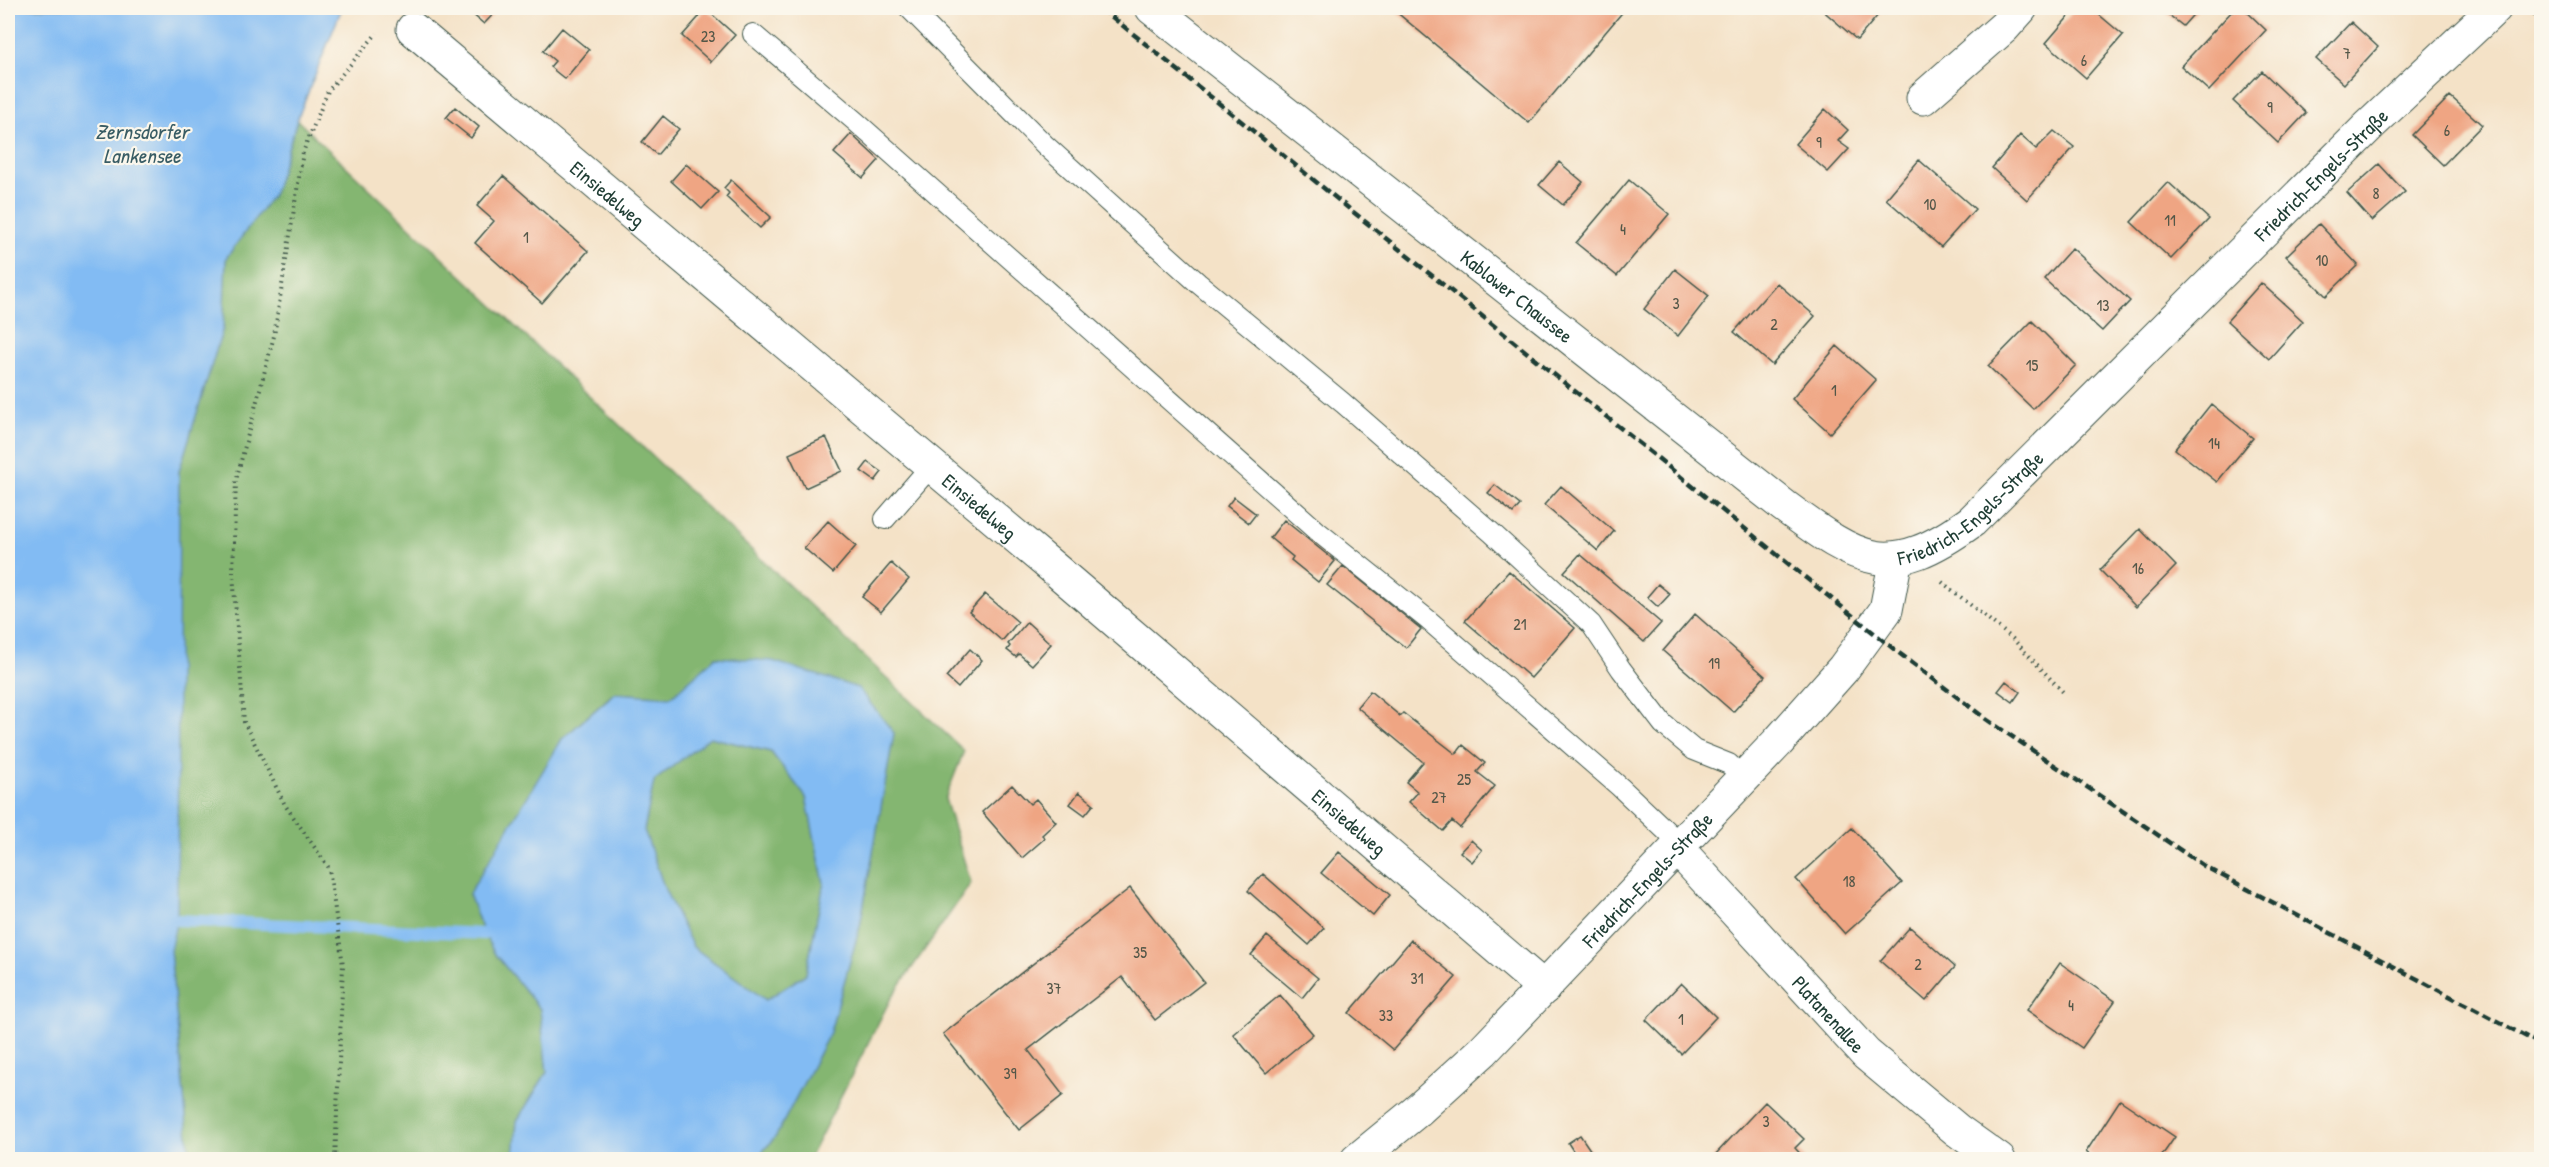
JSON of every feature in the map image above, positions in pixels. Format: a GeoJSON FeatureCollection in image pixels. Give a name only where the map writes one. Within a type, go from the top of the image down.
{"type":"FeatureCollection","features":[{"type":"Feature","properties":{"kind":"street","name":"Kablower Chaussee"},"geometry":{"type":"LineString","coordinates":[[1152,8],[1793,513],[1849,550],[1875,558],[1908,555]]}},
{"type":"Feature","properties":{"kind":"street"},"geometry":{"type":"LineString","coordinates":[[1923,98],[2004,27],[2021,8]]}},
{"type":"Feature","properties":{"kind":"street","name":"Friedrich-Engels-Straße"},"geometry":{"type":"LineString","coordinates":[[1357,1160],[1425,1104],[1483,1051],[1744,778],[1843,669],[1872,631],[1886,610],[1908,555],[1942,542],[1980,512],[2370,125],[2494,8]]}},
{"type":"Feature","properties":{"kind":"street","name":"Einsiedelweg"},"geometry":{"type":"LineString","coordinates":[[413,28],[1544,988]]}},
{"type":"Feature","properties":{"kind":"street","name":"Platanenallee"},"geometry":{"type":"LineString","coordinates":[[1679,846],[1866,1054],[1957,1130],[1999,1160]]}},
{"type":"Feature","properties":{"kind":"lane"},"geometry":{"type":"LineString","coordinates":[[909,8],[1015,117],[1055,154],[1198,283],[1343,403],[1491,532],[1591,624],[1621,669],[1663,724],[1694,750],[1729,764],[1744,778]]}},
{"type":"Feature","properties":{"kind":"lane"},"geometry":{"type":"LineString","coordinates":[[753,34],[855,121],[1317,531],[1427,620],[1611,779],[1679,846]]}},
{"type":"Feature","properties":{"kind":"lane"},"geometry":{"type":"LineString","coordinates":[[885,519],[931,466]]}},
{"type":"Feature","properties":{"kind":"path"},"geometry":{"type":"LineString","coordinates":[[335,1160],[343,965],[329,868],[285,805],[244,722],[233,573],[236,480],[273,336],[303,152],[328,91],[390,18],[413,28]]}},
{"type":"Feature","properties":{"kind":"path"},"geometry":{"type":"LineString","coordinates":[[1908,555],[2013,639],[2063,692]]}},
{"type":"Feature","properties":{"kind":"green space"},"geometry":{"type":"Polygon","coordinates":[[[297,120],[964,751],[945,799],[971,883],[891,998],[809,1159],[756,1159],[776,1136],[830,1032],[860,926],[894,733],[716,657],[671,697],[614,693],[562,739],[469,894],[484,934],[495,954],[540,1009],[547,1072],[517,1121],[514,1159],[190,1159],[170,950],[179,471],[223,328],[226,258],[274,193],[297,120]]]}},
{"type":"Feature","properties":{"kind":"green space"},"geometry":{"type":"Polygon","coordinates":[[[710,737],[771,752],[806,797],[824,883],[806,974],[766,1000],[693,947],[665,890],[644,830],[654,781],[710,737]]]}},
{"type":"Feature","properties":{"kind":"water","name":"Zernsdorfer Lankensee"},"geometry":{"type":"Polygon","coordinates":[[[8,8],[342,8],[297,120],[274,193],[226,258],[223,328],[179,471],[177,920],[170,950],[190,1159],[8,1159],[8,8]]]}},
{"type":"Feature","properties":{"kind":"water"},"geometry":{"type":"Polygon","coordinates":[[[716,657],[773,661],[858,688],[894,733],[860,926],[830,1032],[776,1136],[756,1159],[514,1159],[517,1121],[547,1072],[540,1009],[495,954],[484,934],[469,894],[562,739],[615,693],[671,697],[716,657]],[[710,737],[654,781],[644,830],[665,890],[693,947],[766,1000],[806,974],[824,883],[806,797],[771,752],[710,737]]]}},
{"type":"Feature","properties":{"kind":"building"},"geometry":{"type":"Polygon","coordinates":[[[465,8],[499,8],[484,24],[465,8]]]}},
{"type":"Feature","properties":{"kind":"building"},"geometry":{"type":"Polygon","coordinates":[[[1397,8],[1626,8],[1529,123],[1394,10],[1397,8]]]}},
{"type":"Feature","properties":{"kind":"building"},"geometry":{"type":"Polygon","coordinates":[[[1820,8],[1884,8],[1857,40],[1820,8]]]}},
{"type":"Feature","properties":{"kind":"building"},"geometry":{"type":"Polygon","coordinates":[[[2076,8],[2091,8],[2123,35],[2086,78],[2046,43],[2076,8]]]}},
{"type":"Feature","properties":{"kind":"building"},"geometry":{"type":"Polygon","coordinates":[[[2160,8],[2199,8],[2183,26],[2160,8]]]}},
{"type":"Feature","properties":{"kind":"building"},"geometry":{"type":"Polygon","coordinates":[[[2235,8],[2243,8],[2266,30],[2209,91],[2181,66],[2235,8]]]}},
{"type":"Feature","properties":{"kind":"building"},"geometry":{"type":"Polygon","coordinates":[[[706,9],[735,35],[711,62],[682,36],[706,9]]]}},
{"type":"Feature","properties":{"kind":"building"},"geometry":{"type":"Polygon","coordinates":[[[2351,22],[2378,47],[2344,84],[2316,59],[2351,22]]]}},
{"type":"Feature","properties":{"kind":"building"},"geometry":{"type":"Polygon","coordinates":[[[562,28],[589,50],[565,79],[550,67],[555,61],[543,51],[562,28]]]}},
{"type":"Feature","properties":{"kind":"building"},"geometry":{"type":"Polygon","coordinates":[[[2262,71],[2306,113],[2278,143],[2233,101],[2262,71]]]}},
{"type":"Feature","properties":{"kind":"building"},"geometry":{"type":"Polygon","coordinates":[[[2450,96],[2482,125],[2443,165],[2412,135],[2450,96]]]}},
{"type":"Feature","properties":{"kind":"building"},"geometry":{"type":"Polygon","coordinates":[[[455,107],[479,127],[471,138],[446,118],[455,107]]]}},
{"type":"Feature","properties":{"kind":"building"},"geometry":{"type":"Polygon","coordinates":[[[1825,109],[1848,130],[1838,141],[1849,149],[1828,172],[1795,144],[1825,109]]]}},
{"type":"Feature","properties":{"kind":"building"},"geometry":{"type":"Polygon","coordinates":[[[663,116],[679,129],[657,155],[642,142],[663,116]]]}},
{"type":"Feature","properties":{"kind":"building"},"geometry":{"type":"Polygon","coordinates":[[[2054,131],[2074,147],[2027,200],[1992,168],[2020,135],[2036,149],[2054,131]]]}},
{"type":"Feature","properties":{"kind":"building"},"geometry":{"type":"Polygon","coordinates":[[[851,134],[879,160],[863,178],[834,153],[851,134]]]}},
{"type":"Feature","properties":{"kind":"building"},"geometry":{"type":"Polygon","coordinates":[[[1919,160],[1975,209],[1941,247],[1886,199],[1919,160]]]}},
{"type":"Feature","properties":{"kind":"building"},"geometry":{"type":"Polygon","coordinates":[[[1559,162],[1583,182],[1563,205],[1539,185],[1559,162]]]}},
{"type":"Feature","properties":{"kind":"building"},"geometry":{"type":"Polygon","coordinates":[[[686,164],[718,192],[702,209],[671,181],[686,164]]]}},
{"type":"Feature","properties":{"kind":"building"},"geometry":{"type":"Polygon","coordinates":[[[2379,164],[2405,192],[2372,221],[2347,193],[2379,164]]]}},
{"type":"Feature","properties":{"kind":"building"},"geometry":{"type":"Polygon","coordinates":[[[503,176],[588,251],[542,303],[475,243],[494,221],[477,206],[503,176]]]}},
{"type":"Feature","properties":{"kind":"building"},"geometry":{"type":"Polygon","coordinates":[[[731,180],[771,217],[760,228],[726,197],[729,193],[724,188],[731,180]]]}},
{"type":"Feature","properties":{"kind":"building"},"geometry":{"type":"Polygon","coordinates":[[[1629,180],[1669,214],[1617,276],[1576,243],[1629,180]]]}},
{"type":"Feature","properties":{"kind":"building"},"geometry":{"type":"Polygon","coordinates":[[[2168,182],[2209,219],[2171,259],[2131,222],[2168,182]]]}},
{"type":"Feature","properties":{"kind":"building"},"geometry":{"type":"Polygon","coordinates":[[[2319,224],[2358,265],[2326,296],[2286,256],[2319,224]]]}},
{"type":"Feature","properties":{"kind":"building"},"geometry":{"type":"Polygon","coordinates":[[[2072,248],[2130,301],[2102,331],[2044,279],[2072,248]]]}},
{"type":"Feature","properties":{"kind":"building"},"geometry":{"type":"Polygon","coordinates":[[[1675,269],[1709,296],[1678,336],[1644,309],[1675,269]]]}},
{"type":"Feature","properties":{"kind":"building"},"geometry":{"type":"Polygon","coordinates":[[[1777,283],[1815,316],[1772,365],[1734,332],[1777,283]]]}},
{"type":"Feature","properties":{"kind":"building"},"geometry":{"type":"Polygon","coordinates":[[[2261,283],[2303,321],[2269,359],[2227,321],[2261,283]]]}},
{"type":"Feature","properties":{"kind":"building"},"geometry":{"type":"Polygon","coordinates":[[[2032,321],[2076,365],[2033,409],[1988,366],[2032,321]]]}},
{"type":"Feature","properties":{"kind":"building"},"geometry":{"type":"Polygon","coordinates":[[[1837,346],[1876,380],[1830,433],[1792,399],[1837,346]]]}},
{"type":"Feature","properties":{"kind":"building"},"geometry":{"type":"Polygon","coordinates":[[[2211,404],[2253,438],[2217,482],[2175,449],[2211,404]]]}},
{"type":"Feature","properties":{"kind":"building"},"geometry":{"type":"Polygon","coordinates":[[[826,437],[842,471],[805,488],[789,454],[826,437]]]}},
{"type":"Feature","properties":{"kind":"building"},"geometry":{"type":"Polygon","coordinates":[[[868,462],[882,472],[875,481],[861,471],[868,462]]]}},
{"type":"Feature","properties":{"kind":"building"},"geometry":{"type":"Polygon","coordinates":[[[1495,485],[1520,505],[1513,513],[1488,493],[1495,485]]]}},
{"type":"Feature","properties":{"kind":"building"},"geometry":{"type":"Polygon","coordinates":[[[1561,486],[1614,531],[1598,551],[1544,505],[1561,486]]]}},
{"type":"Feature","properties":{"kind":"building"},"geometry":{"type":"Polygon","coordinates":[[[1234,497],[1256,514],[1249,523],[1227,506],[1234,497]]]}},
{"type":"Feature","properties":{"kind":"building"},"geometry":{"type":"Polygon","coordinates":[[[1284,520],[1335,561],[1318,582],[1291,560],[1293,557],[1270,538],[1284,520]]]}},
{"type":"Feature","properties":{"kind":"building"},"geometry":{"type":"Polygon","coordinates":[[[828,521],[856,546],[833,573],[804,548],[828,521]]]}},
{"type":"Feature","properties":{"kind":"building"},"geometry":{"type":"Polygon","coordinates":[[[2140,529],[2176,566],[2136,607],[2100,570],[2140,529]]]}},
{"type":"Feature","properties":{"kind":"building"},"geometry":{"type":"Polygon","coordinates":[[[1580,554],[1661,623],[1644,642],[1564,572],[1580,554]]]}},
{"type":"Feature","properties":{"kind":"building"},"geometry":{"type":"Polygon","coordinates":[[[891,563],[909,579],[881,612],[862,597],[891,563]]]}},
{"type":"Feature","properties":{"kind":"building"},"geometry":{"type":"Polygon","coordinates":[[[1343,566],[1421,629],[1406,648],[1327,585],[1343,566]]]}},
{"type":"Feature","properties":{"kind":"building"},"geometry":{"type":"Polygon","coordinates":[[[1509,571],[1575,628],[1531,678],[1465,621],[1509,571]]]}},
{"type":"Feature","properties":{"kind":"building"},"geometry":{"type":"Polygon","coordinates":[[[1658,584],[1670,594],[1658,607],[1647,597],[1658,584]]]}},
{"type":"Feature","properties":{"kind":"building"},"geometry":{"type":"Polygon","coordinates":[[[985,594],[1018,622],[1002,641],[969,612],[985,594]]]}},
{"type":"Feature","properties":{"kind":"building"},"geometry":{"type":"Polygon","coordinates":[[[1695,614],[1765,676],[1733,712],[1663,651],[1695,614]]]}},
{"type":"Feature","properties":{"kind":"building"},"geometry":{"type":"Polygon","coordinates":[[[1027,622],[1051,644],[1032,665],[1019,654],[1016,657],[1007,650],[1010,646],[1008,644],[1027,622]]]}},
{"type":"Feature","properties":{"kind":"building"},"geometry":{"type":"Polygon","coordinates":[[[970,649],[982,660],[958,688],[946,677],[970,649]]]}},
{"type":"Feature","properties":{"kind":"building"},"geometry":{"type":"Polygon","coordinates":[[[2006,681],[2020,692],[2013,702],[1998,691],[2006,681]]]}},
{"type":"Feature","properties":{"kind":"building"},"geometry":{"type":"Polygon","coordinates":[[[1370,691],[1400,716],[1403,713],[1456,754],[1463,745],[1485,763],[1477,772],[1495,786],[1460,828],[1452,821],[1443,831],[1409,802],[1418,792],[1406,782],[1423,762],[1357,707],[1370,691]]]}},
{"type":"Feature","properties":{"kind":"building"},"geometry":{"type":"Polygon","coordinates":[[[1012,785],[1030,804],[1036,799],[1056,822],[1042,835],[1045,838],[1022,858],[982,812],[1012,785]]]}},
{"type":"Feature","properties":{"kind":"building"},"geometry":{"type":"Polygon","coordinates":[[[1079,792],[1094,804],[1085,815],[1070,804],[1079,792]]]}},
{"type":"Feature","properties":{"kind":"building"},"geometry":{"type":"Polygon","coordinates":[[[1852,828],[1902,883],[1845,934],[1796,879],[1852,828]]]}},
{"type":"Feature","properties":{"kind":"building"},"geometry":{"type":"Polygon","coordinates":[[[1471,840],[1482,850],[1472,862],[1460,852],[1471,840]]]}},
{"type":"Feature","properties":{"kind":"building"},"geometry":{"type":"Polygon","coordinates":[[[1339,852],[1390,895],[1373,916],[1321,873],[1339,852]]]}},
{"type":"Feature","properties":{"kind":"building"},"geometry":{"type":"Polygon","coordinates":[[[1263,874],[1324,928],[1309,945],[1248,891],[1263,874]]]}},
{"type":"Feature","properties":{"kind":"building"},"geometry":{"type":"Polygon","coordinates":[[[1130,888],[1204,982],[1155,1020],[1122,977],[1028,1050],[1063,1095],[1019,1130],[943,1034],[1130,888]]]}},
{"type":"Feature","properties":{"kind":"building"},"geometry":{"type":"Polygon","coordinates":[[[1910,927],[1955,967],[1926,1001],[1880,961],[1910,927]]]}},
{"type":"Feature","properties":{"kind":"building"},"geometry":{"type":"Polygon","coordinates":[[[1267,936],[1318,978],[1302,998],[1251,955],[1267,936]]]}},
{"type":"Feature","properties":{"kind":"building"},"geometry":{"type":"Polygon","coordinates":[[[1411,940],[1456,977],[1393,1050],[1349,1013],[1411,940]]]}},
{"type":"Feature","properties":{"kind":"building"},"geometry":{"type":"Polygon","coordinates":[[[2060,963],[2115,1001],[2082,1048],[2027,1010],[2060,963]]]}},
{"type":"Feature","properties":{"kind":"building"},"geometry":{"type":"Polygon","coordinates":[[[1681,983],[1716,1017],[1681,1054],[1646,1020],[1681,983]]]}},
{"type":"Feature","properties":{"kind":"building"},"geometry":{"type":"Polygon","coordinates":[[[1280,995],[1313,1034],[1266,1073],[1233,1034],[1280,995]]]}},
{"type":"Feature","properties":{"kind":"building"},"geometry":{"type":"Polygon","coordinates":[[[2120,1100],[2175,1137],[2159,1160],[2097,1160],[2086,1152],[2120,1100]]]}},
{"type":"Feature","properties":{"kind":"building"},"geometry":{"type":"Polygon","coordinates":[[[1765,1102],[1804,1139],[1795,1148],[1806,1160],[1716,1160],[1713,1157],[1765,1102]]]}},
{"type":"Feature","properties":{"kind":"building"},"geometry":{"type":"Polygon","coordinates":[[[1580,1135],[1597,1160],[1579,1160],[1568,1143],[1580,1135]]]}},
{"type":"Feature","properties":{"kind":"waterway"},"geometry":{"type":"LineString","coordinates":[[177,920],[484,934]]}},
{"type":"Feature","properties":{"kind":"railway"},"geometry":{"type":"LineString","coordinates":[[1101,8],[1895,650],[1986,719],[2204,866],[2542,1045]]}}]}
